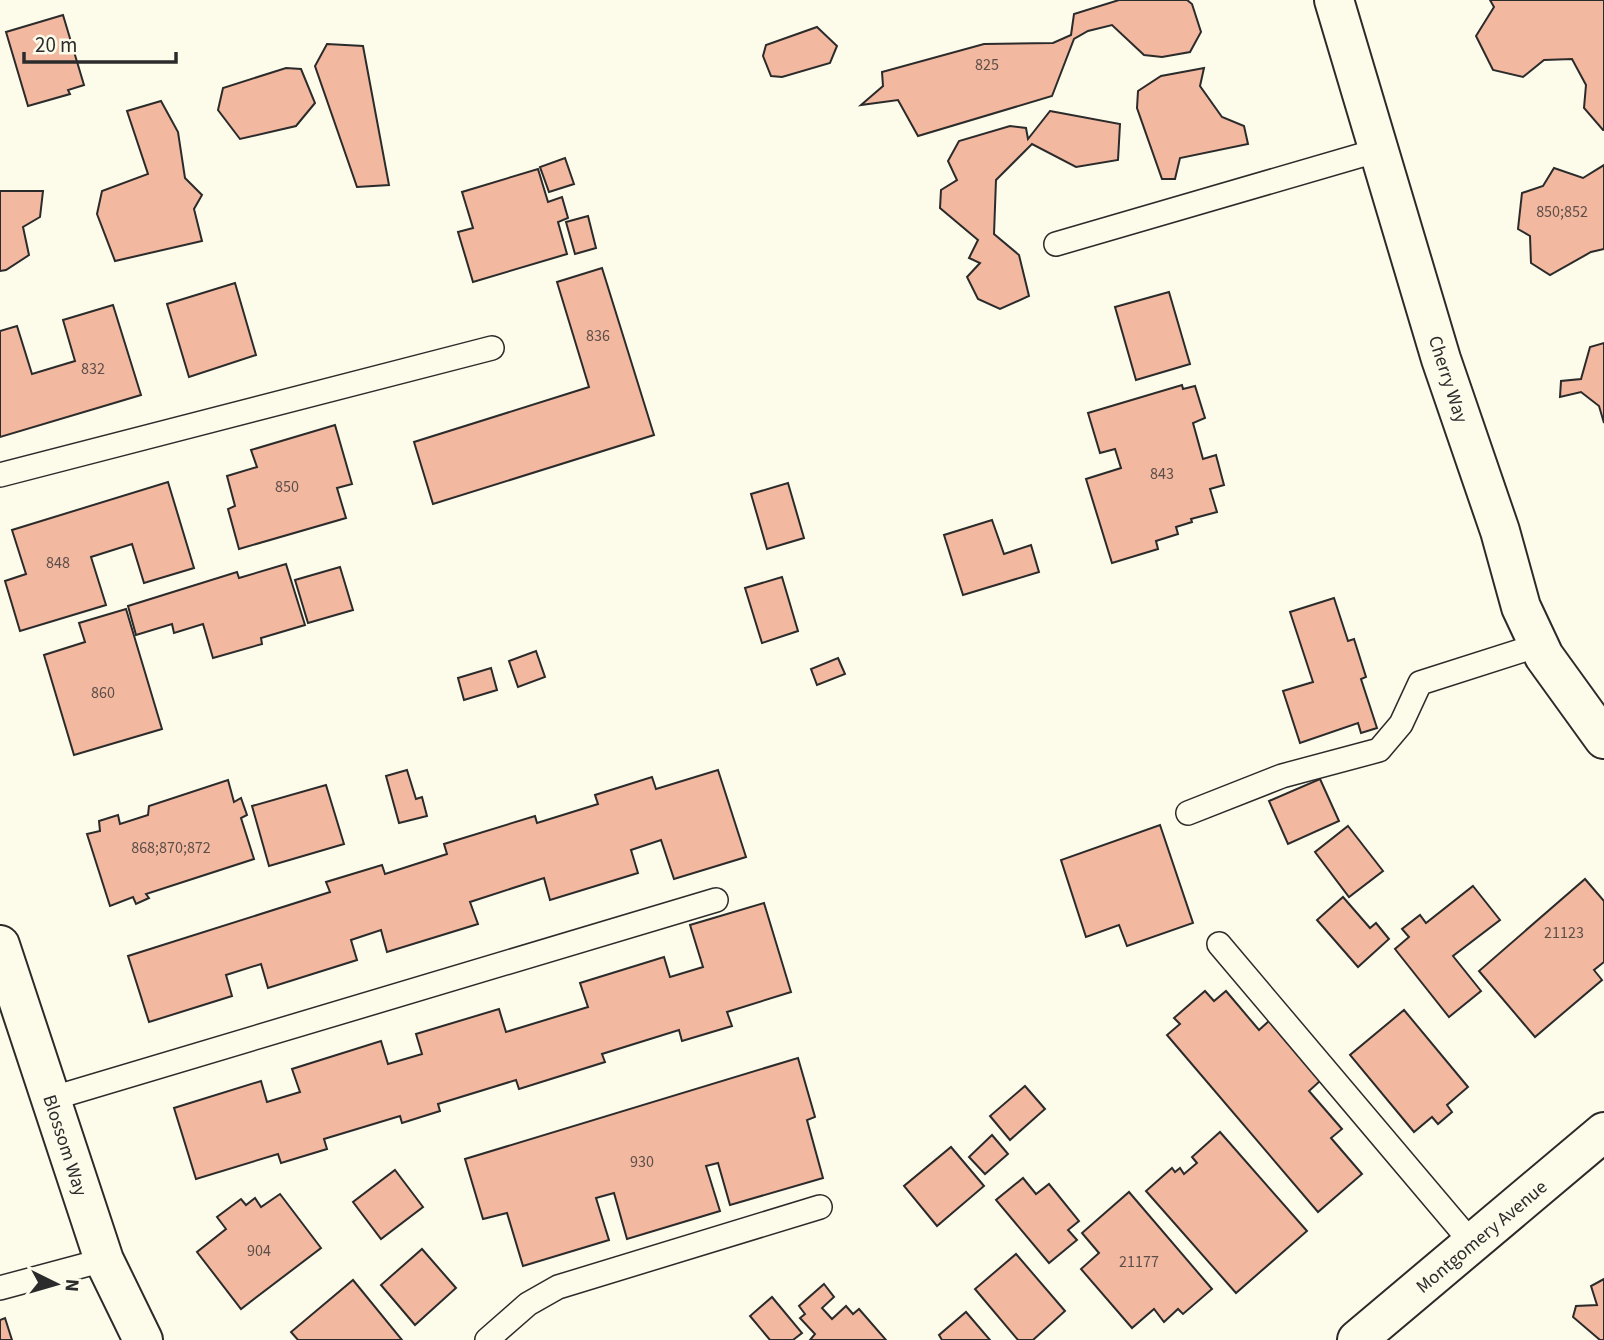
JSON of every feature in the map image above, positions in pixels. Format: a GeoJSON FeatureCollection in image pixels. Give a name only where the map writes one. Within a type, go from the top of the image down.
{"type":"FeatureCollection","features":[{"type":"Feature","properties":{"kind":"street","name":"Cherry Way"},"geometry":{"type":"LineString","coordinates":[[1334,0],[1441,359],[1500,531],[1521,607],[1544,656],[1604,739]]}},
{"type":"Feature","properties":{"kind":"street","name":"Blossom Way"},"geometry":{"type":"LineString","coordinates":[[0,945],[104,1260],[143,1340]]}},
{"type":"Feature","properties":{"kind":"street","name":"Montgomery Avenue"},"geometry":{"type":"LineString","coordinates":[[1357,1340],[1604,1132]]}},
{"type":"Feature","properties":{"kind":"lane"},"geometry":{"type":"LineString","coordinates":[[1056,244],[1379,150]]}},
{"type":"Feature","properties":{"kind":"lane"},"geometry":{"type":"LineString","coordinates":[[0,475],[492,348]]}},
{"type":"Feature","properties":{"kind":"lane"},"geometry":{"type":"LineString","coordinates":[[1188,813],[1282,776],[1379,750],[1402,724],[1420,683],[1539,645]]}},
{"type":"Feature","properties":{"kind":"lane"},"geometry":{"type":"LineString","coordinates":[[50,1099],[716,900]]}},
{"type":"Feature","properties":{"kind":"lane"},"geometry":{"type":"LineString","coordinates":[[1219,944],[1472,1243]]}},
{"type":"Feature","properties":{"kind":"lane"},"geometry":{"type":"LineString","coordinates":[[487,1340],[528,1304],[558,1287],[820,1207]]}},
{"type":"Feature","properties":{"kind":"lane"},"geometry":{"type":"LineString","coordinates":[[0,1288],[104,1260]]}},
{"type":"Feature","properties":{"kind":"building"},"geometry":{"type":"Polygon","coordinates":[[[1119,0],[1187,0],[1192,4],[1201,32],[1190,52],[1162,57],[1144,55],[1112,25],[1088,31],[1074,39],[1052,96],[918,136],[898,100],[861,105],[883,86],[882,72],[984,44],[1053,43],[1071,35],[1074,14],[1119,0]]]}},
{"type":"Feature","properties":{"kind":"building"},"geometry":{"type":"Polygon","coordinates":[[[1490,0],[1604,0],[1604,130],[1584,108],[1586,85],[1572,59],[1544,60],[1523,77],[1493,70],[1476,36],[1494,7],[1490,0]]]}},
{"type":"Feature","properties":{"kind":"building"},"geometry":{"type":"Polygon","coordinates":[[[63,15],[84,85],[68,90],[70,94],[28,106],[6,32],[63,15]]]}},
{"type":"Feature","properties":{"kind":"building"},"geometry":{"type":"Polygon","coordinates":[[[817,27],[837,46],[830,63],[782,77],[771,76],[763,56],[766,45],[817,27]]]}},
{"type":"Feature","properties":{"kind":"building"},"geometry":{"type":"Polygon","coordinates":[[[327,44],[363,46],[389,185],[357,187],[315,66],[327,44]]]}},
{"type":"Feature","properties":{"kind":"building"},"geometry":{"type":"Polygon","coordinates":[[[286,68],[301,69],[315,103],[296,126],[240,139],[218,110],[223,88],[286,68]]]}},
{"type":"Feature","properties":{"kind":"building"},"geometry":{"type":"Polygon","coordinates":[[[1204,68],[1200,86],[1222,117],[1244,126],[1248,144],[1180,158],[1175,179],[1162,179],[1137,108],[1138,91],[1161,76],[1204,68]]]}},
{"type":"Feature","properties":{"kind":"building"},"geometry":{"type":"Polygon","coordinates":[[[161,101],[178,132],[185,178],[202,195],[194,209],[202,241],[115,261],[97,214],[102,191],[148,174],[127,111],[161,101]]]}},
{"type":"Feature","properties":{"kind":"building"},"geometry":{"type":"Polygon","coordinates":[[[1050,111],[1120,124],[1118,160],[1076,167],[1032,144],[996,180],[994,234],[1019,255],[1029,296],[1000,309],[978,299],[967,277],[980,263],[969,258],[978,240],[940,208],[941,190],[957,180],[948,161],[959,141],[1010,126],[1026,128],[1028,139],[1050,111]]]}},
{"type":"Feature","properties":{"kind":"building"},"geometry":{"type":"Polygon","coordinates":[[[565,158],[574,184],[549,192],[540,167],[565,158]]]}},
{"type":"Feature","properties":{"kind":"building"},"geometry":{"type":"Polygon","coordinates":[[[1604,165],[1604,249],[1591,252],[1550,275],[1531,263],[1530,236],[1518,229],[1522,193],[1543,186],[1554,168],[1583,178],[1604,165]]]}},
{"type":"Feature","properties":{"kind":"building"},"geometry":{"type":"Polygon","coordinates":[[[538,169],[548,202],[562,197],[568,218],[558,222],[567,254],[473,282],[458,232],[473,228],[462,192],[538,169]]]}},
{"type":"Feature","properties":{"kind":"building"},"geometry":{"type":"Polygon","coordinates":[[[0,191],[43,191],[40,217],[23,227],[29,255],[0,271],[0,191]]]}},
{"type":"Feature","properties":{"kind":"building"},"geometry":{"type":"Polygon","coordinates":[[[588,216],[596,248],[575,254],[566,222],[588,216]]]}},
{"type":"Feature","properties":{"kind":"building"},"geometry":{"type":"Polygon","coordinates":[[[602,268],[654,435],[433,504],[414,442],[589,387],[557,282],[602,268]]]}},
{"type":"Feature","properties":{"kind":"building"},"geometry":{"type":"Polygon","coordinates":[[[235,283],[256,355],[189,377],[167,304],[235,283]]]}},
{"type":"Feature","properties":{"kind":"building"},"geometry":{"type":"Polygon","coordinates":[[[1169,292],[1190,364],[1136,380],[1115,307],[1169,292]]]}},
{"type":"Feature","properties":{"kind":"building"},"geometry":{"type":"Polygon","coordinates":[[[113,305],[141,395],[0,437],[0,331],[17,326],[32,374],[75,361],[63,320],[113,305]]]}},
{"type":"Feature","properties":{"kind":"building"},"geometry":{"type":"Polygon","coordinates":[[[1604,343],[1604,423],[1599,406],[1581,392],[1560,397],[1561,381],[1581,379],[1590,347],[1604,343]]]}},
{"type":"Feature","properties":{"kind":"building"},"geometry":{"type":"Polygon","coordinates":[[[1182,385],[1183,389],[1195,386],[1205,418],[1193,423],[1203,459],[1216,455],[1224,485],[1210,489],[1217,512],[1191,519],[1192,522],[1176,527],[1178,534],[1156,541],[1158,549],[1112,563],[1086,479],[1121,468],[1115,449],[1100,453],[1088,413],[1182,385]]]}},
{"type":"Feature","properties":{"kind":"building"},"geometry":{"type":"Polygon","coordinates":[[[335,425],[352,484],[337,488],[346,518],[239,549],[228,509],[235,506],[227,476],[257,467],[251,450],[335,425]]]}},
{"type":"Feature","properties":{"kind":"building"},"geometry":{"type":"Polygon","coordinates":[[[168,482],[194,568],[144,583],[132,544],[91,557],[106,605],[20,631],[5,581],[26,574],[12,530],[168,482]]]}},
{"type":"Feature","properties":{"kind":"building"},"geometry":{"type":"Polygon","coordinates":[[[788,483],[804,538],[767,549],[751,494],[788,483]]]}},
{"type":"Feature","properties":{"kind":"building"},"geometry":{"type":"Polygon","coordinates":[[[992,520],[1004,554],[1031,545],[1039,572],[963,595],[944,535],[992,520]]]}},
{"type":"Feature","properties":{"kind":"building"},"geometry":{"type":"Polygon","coordinates":[[[286,564],[305,625],[261,638],[262,644],[213,658],[203,624],[174,633],[172,624],[136,635],[128,606],[237,572],[239,578],[286,564]]]}},
{"type":"Feature","properties":{"kind":"building"},"geometry":{"type":"Polygon","coordinates":[[[340,567],[353,610],[308,623],[295,580],[340,567]]]}},
{"type":"Feature","properties":{"kind":"building"},"geometry":{"type":"Polygon","coordinates":[[[782,577],[798,631],[762,643],[745,588],[782,577]]]}},
{"type":"Feature","properties":{"kind":"building"},"geometry":{"type":"Polygon","coordinates":[[[1334,598],[1348,641],[1354,639],[1366,677],[1361,679],[1377,728],[1361,733],[1358,723],[1300,743],[1283,691],[1313,682],[1290,612],[1334,598]]]}},
{"type":"Feature","properties":{"kind":"building"},"geometry":{"type":"Polygon","coordinates":[[[126,609],[162,729],[74,755],[44,655],[85,642],[79,623],[126,609]]]}},
{"type":"Feature","properties":{"kind":"building"},"geometry":{"type":"Polygon","coordinates":[[[536,651],[545,677],[518,687],[509,661],[536,651]]]}},
{"type":"Feature","properties":{"kind":"building"},"geometry":{"type":"Polygon","coordinates":[[[838,658],[845,674],[817,685],[811,669],[838,658]]]}},
{"type":"Feature","properties":{"kind":"building"},"geometry":{"type":"Polygon","coordinates":[[[491,668],[497,690],[464,700],[458,678],[491,668]]]}},
{"type":"Feature","properties":{"kind":"building"},"geometry":{"type":"Polygon","coordinates":[[[407,770],[416,799],[422,797],[427,816],[399,823],[386,776],[407,770]]]}},
{"type":"Feature","properties":{"kind":"building"},"geometry":{"type":"Polygon","coordinates":[[[718,770],[746,857],[674,879],[661,840],[631,850],[638,873],[550,900],[544,878],[470,902],[478,924],[387,952],[381,930],[351,940],[357,960],[268,988],[261,964],[226,975],[232,996],[149,1022],[128,956],[330,892],[326,882],[382,865],[385,874],[447,854],[444,844],[535,816],[537,823],[598,804],[595,795],[652,777],[656,789],[718,770]]]}},
{"type":"Feature","properties":{"kind":"building"},"geometry":{"type":"Polygon","coordinates":[[[1320,779],[1339,821],[1288,844],[1269,801],[1320,779]]]}},
{"type":"Feature","properties":{"kind":"building"},"geometry":{"type":"Polygon","coordinates":[[[228,780],[234,802],[241,798],[247,815],[241,818],[254,859],[146,894],[149,898],[136,904],[133,897],[110,906],[87,834],[100,831],[99,821],[118,815],[120,824],[148,815],[149,806],[228,780]]]}},
{"type":"Feature","properties":{"kind":"building"},"geometry":{"type":"Polygon","coordinates":[[[326,785],[344,844],[269,866],[252,806],[326,785]]]}},
{"type":"Feature","properties":{"kind":"building"},"geometry":{"type":"Polygon","coordinates":[[[1160,825],[1193,923],[1127,946],[1119,925],[1086,937],[1061,860],[1160,825]]]}},
{"type":"Feature","properties":{"kind":"building"},"geometry":{"type":"Polygon","coordinates":[[[1348,826],[1383,871],[1349,897],[1315,852],[1348,826]]]}},
{"type":"Feature","properties":{"kind":"building"},"geometry":{"type":"Polygon","coordinates":[[[1585,879],[1604,901],[1604,962],[1594,970],[1602,980],[1535,1037],[1479,971],[1585,879]]]}},
{"type":"Feature","properties":{"kind":"building"},"geometry":{"type":"Polygon","coordinates":[[[1473,886],[1500,920],[1453,956],[1481,991],[1449,1017],[1395,949],[1409,937],[1402,929],[1420,915],[1426,923],[1473,886]]]}},
{"type":"Feature","properties":{"kind":"building"},"geometry":{"type":"Polygon","coordinates":[[[1343,897],[1370,928],[1376,923],[1389,939],[1358,967],[1317,920],[1343,897]]]}},
{"type":"Feature","properties":{"kind":"building"},"geometry":{"type":"Polygon","coordinates":[[[764,903],[791,992],[727,1012],[732,1026],[682,1041],[679,1030],[602,1054],[605,1062],[519,1089],[516,1080],[438,1104],[440,1111],[402,1123],[400,1116],[324,1139],[327,1149],[281,1163],[278,1154],[196,1179],[174,1108],[261,1081],[267,1102],[300,1092],[292,1069],[381,1041],[388,1064],[422,1054],[416,1034],[499,1009],[506,1032],[588,1007],[580,983],[664,957],[670,977],[703,967],[690,925],[764,903]]]}},
{"type":"Feature","properties":{"kind":"building"},"geometry":{"type":"Polygon","coordinates":[[[1205,991],[1214,1001],[1226,991],[1259,1030],[1269,1021],[1320,1081],[1309,1091],[1342,1129],[1331,1138],[1362,1174],[1318,1212],[1167,1035],[1180,1024],[1174,1018],[1205,991]]]}},
{"type":"Feature","properties":{"kind":"building"},"geometry":{"type":"Polygon","coordinates":[[[1404,1010],[1468,1087],[1447,1105],[1452,1112],[1438,1124],[1432,1117],[1414,1132],[1350,1055],[1404,1010]]]}},
{"type":"Feature","properties":{"kind":"building"},"geometry":{"type":"Polygon","coordinates":[[[798,1058],[815,1117],[807,1120],[823,1178],[730,1205],[718,1163],[706,1166],[720,1211],[627,1239],[614,1193],[596,1198],[609,1240],[523,1266],[507,1213],[483,1219],[465,1159],[798,1058]]]}},
{"type":"Feature","properties":{"kind":"building"},"geometry":{"type":"Polygon","coordinates":[[[1025,1086],[1045,1109],[1010,1140],[990,1116],[1025,1086]]]}},
{"type":"Feature","properties":{"kind":"building"},"geometry":{"type":"Polygon","coordinates":[[[1220,1132],[1307,1231],[1236,1293],[1146,1191],[1172,1168],[1175,1172],[1180,1168],[1184,1174],[1197,1163],[1192,1157],[1220,1132]]]}},
{"type":"Feature","properties":{"kind":"building"},"geometry":{"type":"Polygon","coordinates":[[[992,1135],[1008,1154],[985,1174],[969,1157],[992,1135]]]}},
{"type":"Feature","properties":{"kind":"building"},"geometry":{"type":"Polygon","coordinates":[[[951,1147],[984,1186],[937,1226],[904,1186],[951,1147]]]}},
{"type":"Feature","properties":{"kind":"building"},"geometry":{"type":"Polygon","coordinates":[[[395,1170],[423,1207],[381,1239],[353,1202],[395,1170]]]}},
{"type":"Feature","properties":{"kind":"building"},"geometry":{"type":"Polygon","coordinates":[[[1023,1178],[1036,1194],[1049,1184],[1079,1221],[1068,1230],[1077,1240],[1049,1263],[996,1200],[1023,1178]]]}},
{"type":"Feature","properties":{"kind":"building"},"geometry":{"type":"Polygon","coordinates":[[[1129,1192],[1212,1289],[1183,1314],[1178,1309],[1164,1322],[1154,1309],[1132,1328],[1081,1269],[1099,1253],[1082,1233],[1129,1192]]]}},
{"type":"Feature","properties":{"kind":"building"},"geometry":{"type":"Polygon","coordinates":[[[280,1194],[321,1248],[241,1309],[197,1252],[226,1229],[217,1217],[241,1199],[246,1205],[255,1198],[261,1207],[280,1194]]]}},
{"type":"Feature","properties":{"kind":"building"},"geometry":{"type":"Polygon","coordinates":[[[422,1249],[456,1288],[415,1325],[381,1285],[422,1249]]]}},
{"type":"Feature","properties":{"kind":"building"},"geometry":{"type":"Polygon","coordinates":[[[1016,1254],[1065,1311],[1033,1340],[1018,1340],[975,1289],[1016,1254]]]}},
{"type":"Feature","properties":{"kind":"building"},"geometry":{"type":"Polygon","coordinates":[[[1604,1279],[1604,1340],[1600,1340],[1573,1317],[1576,1306],[1597,1305],[1591,1286],[1604,1279]]]}},
{"type":"Feature","properties":{"kind":"building"},"geometry":{"type":"Polygon","coordinates":[[[353,1280],[402,1340],[298,1340],[291,1332],[353,1280]]]}},
{"type":"Feature","properties":{"kind":"building"},"geometry":{"type":"Polygon","coordinates":[[[824,1284],[834,1297],[822,1308],[832,1319],[846,1306],[853,1314],[859,1309],[886,1340],[810,1340],[815,1334],[800,1318],[805,1314],[799,1306],[824,1284]]]}},
{"type":"Feature","properties":{"kind":"building"},"geometry":{"type":"Polygon","coordinates":[[[772,1297],[802,1333],[793,1340],[770,1340],[750,1316],[772,1297]]]}},
{"type":"Feature","properties":{"kind":"building"},"geometry":{"type":"Polygon","coordinates":[[[966,1312],[990,1340],[942,1340],[939,1335],[966,1312]]]}},
{"type":"Feature","properties":{"kind":"building"},"geometry":{"type":"Polygon","coordinates":[[[5,1318],[12,1340],[0,1340],[0,1320],[5,1318]]]}}]}
